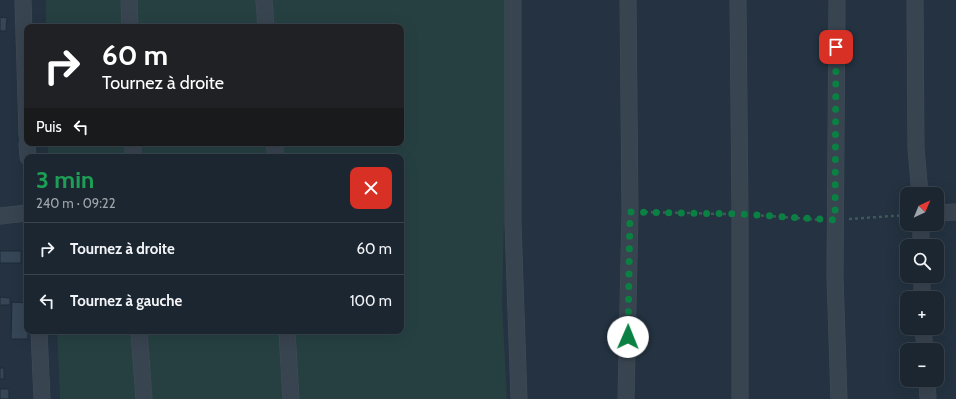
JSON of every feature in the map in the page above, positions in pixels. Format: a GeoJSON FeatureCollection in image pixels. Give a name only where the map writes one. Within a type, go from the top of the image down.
{"type":"FeatureCollection","features":[{"type":"Feature","properties":{"kind":"street"},"geometry":{"type":"LineString","coordinates":[[23,0],[24,34]]}},
{"type":"Feature","properties":{"kind":"street"},"geometry":{"type":"LineString","coordinates":[[129,0],[130,24]]}},
{"type":"Feature","properties":{"kind":"street"},"geometry":{"type":"LineString","coordinates":[[264,0],[266,24]]}},
{"type":"Feature","properties":{"kind":"street"},"geometry":{"type":"LineString","coordinates":[[513,0],[513,224],[519,399]]}},
{"type":"Feature","properties":{"kind":"street"},"geometry":{"type":"LineString","coordinates":[[626,399],[630,212],[628,0]]}},
{"type":"Feature","properties":{"kind":"street"},"geometry":{"type":"LineString","coordinates":[[738,0],[740,399]]}},
{"type":"Feature","properties":{"kind":"street"},"geometry":{"type":"LineString","coordinates":[[837,0],[835,277],[839,399]]}},
{"type":"Feature","properties":{"kind":"street"},"geometry":{"type":"LineString","coordinates":[[915,0],[916,148],[919,187]]}},
{"type":"Feature","properties":{"kind":"street"},"geometry":{"type":"LineString","coordinates":[[944,213],[956,212]]}},
{"type":"Feature","properties":{"kind":"street"},"geometry":{"type":"LineString","coordinates":[[0,216],[24,214]]}},
{"type":"Feature","properties":{"kind":"street"},"geometry":{"type":"LineString","coordinates":[[39,334],[42,399]]}},
{"type":"Feature","properties":{"kind":"street"},"geometry":{"type":"LineString","coordinates":[[139,334],[144,399]]}},
{"type":"Feature","properties":{"kind":"street"},"geometry":{"type":"LineString","coordinates":[[287,334],[291,399]]}},
{"type":"Feature","properties":{"kind":"street"},"geometry":{"type":"LineString","coordinates":[[927,387],[928,399]]}},
{"type":"Feature","properties":{"kind":"path"},"geometry":{"type":"LineString","coordinates":[[630,212],[740,214],[835,220],[900,215]]}},
{"type":"Feature","properties":{"kind":"green space"},"geometry":{"type":"Polygon","coordinates":[[[46,0],[509,0],[502,304],[507,399],[60,399],[57,334],[404,334],[404,154],[48,154],[48,146],[404,146],[404,24],[46,24],[46,0]]]}},
{"type":"Feature","properties":{"kind":"building"},"geometry":{"type":"Polygon","coordinates":[[[0,17],[7,18],[6,31],[0,31],[0,17]]]}},
{"type":"Feature","properties":{"kind":"building"},"geometry":{"type":"Polygon","coordinates":[[[0,251],[21,251],[21,263],[0,263],[0,251]]]}},
{"type":"Feature","properties":{"kind":"building"},"geometry":{"type":"Polygon","coordinates":[[[0,297],[10,298],[10,305],[0,305],[0,297]]]}},
{"type":"Feature","properties":{"kind":"building"},"geometry":{"type":"Polygon","coordinates":[[[12,302],[24,303],[24,334],[28,334],[28,339],[11,339],[12,302]]]}},
{"type":"Feature","properties":{"kind":"building"},"geometry":{"type":"Polygon","coordinates":[[[0,368],[4,368],[4,379],[0,379],[0,368]]]}},
{"type":"Feature","properties":{"kind":"building"},"geometry":{"type":"Polygon","coordinates":[[[0,389],[9,389],[9,399],[0,399],[0,389]]]}},
{"type":"Feature","properties":{"kind":"route"},"geometry":{"type":"LineString","coordinates":[[628,337],[630,212],[740,214],[835,220],[836,47]]}}]}
